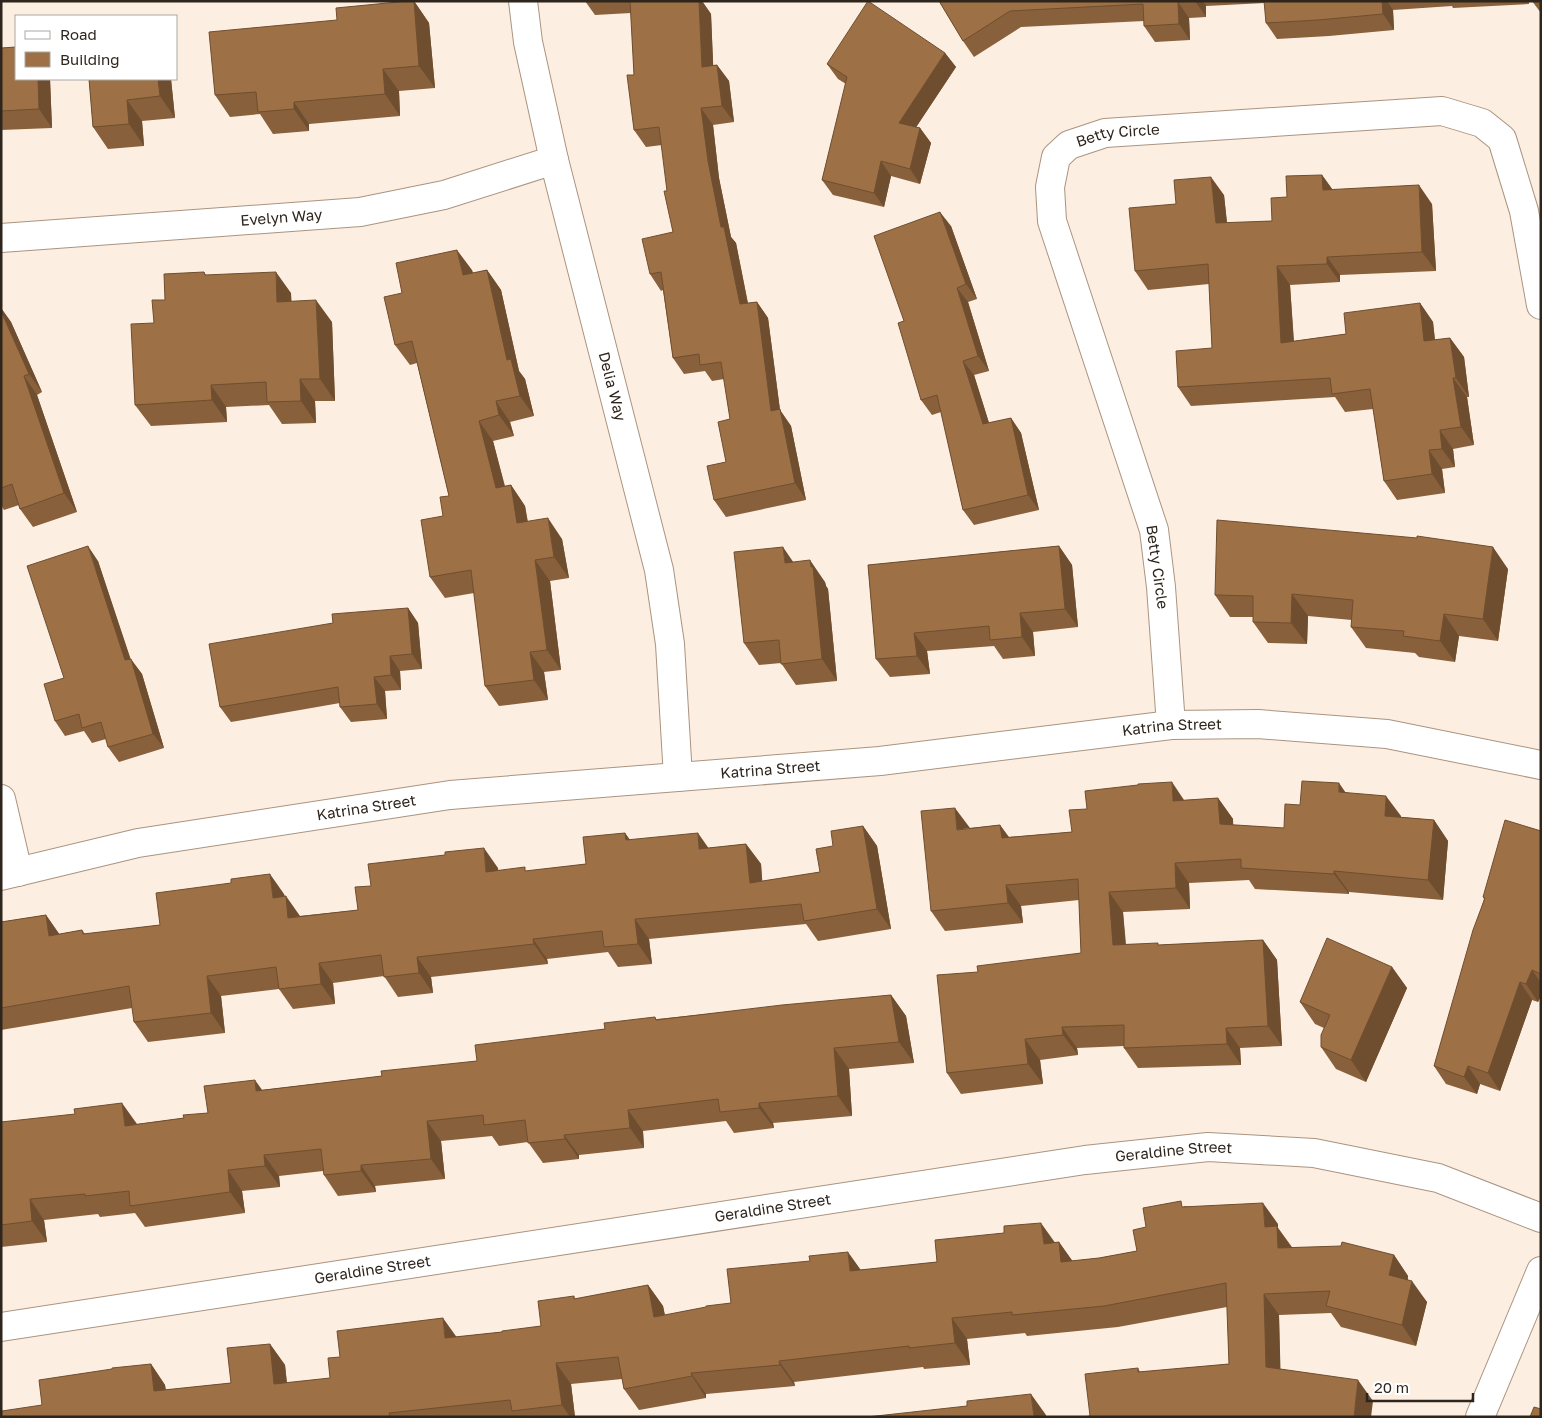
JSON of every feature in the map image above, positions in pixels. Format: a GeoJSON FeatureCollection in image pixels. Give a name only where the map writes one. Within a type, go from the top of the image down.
{"type":"FeatureCollection","features":[{"type":"Feature","properties":{"kind":"street","name":"Delia Way"},"geometry":{"type":"LineString","coordinates":[[523,1],[528,42],[554,160],[659,570],[670,644],[678,777]]}},
{"type":"Feature","properties":{"kind":"street","name":"Betty Circle"},"geometry":{"type":"LineString","coordinates":[[1171,725],[1161,587],[1154,530],[1052,221],[1050,187],[1056,157],[1069,146],[1104,133],[1442,111],[1482,123],[1502,139],[1524,211],[1541,305]]}},
{"type":"Feature","properties":{"kind":"street","name":"Evelyn Way"},"geometry":{"type":"LineString","coordinates":[[1,238],[360,212],[444,195],[554,160]]}},
{"type":"Feature","properties":{"kind":"street","name":"Katrina Street"},"geometry":{"type":"LineString","coordinates":[[10,874],[138,843],[450,796],[880,761],[1171,725],[1258,724],[1387,734],[1541,765]]}},
{"type":"Feature","properties":{"kind":"street"},"geometry":{"type":"LineString","coordinates":[[1,799],[10,874]]}},
{"type":"Feature","properties":{"kind":"street","name":"Geraldine Street"},"geometry":{"type":"LineString","coordinates":[[1,1327],[1085,1160],[1208,1147],[1314,1153],[1438,1178],[1541,1218]]}},
{"type":"Feature","properties":{"kind":"street"},"geometry":{"type":"LineString","coordinates":[[1480,1417],[1541,1271]]}},
{"type":"Feature","properties":{"kind":"building"},"geometry":{"type":"Polygon","coordinates":[[[414,1],[419,66],[383,69],[385,94],[294,102],[294,109],[258,112],[256,92],[215,95],[209,32],[337,20],[336,8],[414,1]]]}},
{"type":"Feature","properties":{"kind":"building"},"geometry":{"type":"Polygon","coordinates":[[[630,1],[699,1],[702,67],[717,65],[722,106],[701,108],[708,161],[721,227],[724,227],[740,304],[757,302],[771,411],[780,409],[795,483],[714,500],[707,466],[726,462],[718,422],[730,419],[721,362],[700,365],[699,354],[673,358],[661,272],[650,274],[642,239],[673,232],[664,191],[667,191],[659,127],[634,130],[627,75],[634,75],[630,1]]]}},
{"type":"Feature","properties":{"kind":"building"},"geometry":{"type":"Polygon","coordinates":[[[868,1],[945,53],[899,123],[920,128],[910,169],[881,161],[874,193],[822,180],[847,77],[827,64],[868,1]]]}},
{"type":"Feature","properties":{"kind":"building"},"geometry":{"type":"Polygon","coordinates":[[[939,1],[1195,1],[1178,2],[1179,24],[1144,26],[1143,4],[1010,11],[963,41],[939,1]]]}},
{"type":"Feature","properties":{"kind":"building"},"geometry":{"type":"Polygon","coordinates":[[[1264,1],[1382,1],[1383,14],[1266,23],[1264,1]]]}},
{"type":"Feature","properties":{"kind":"building"},"geometry":{"type":"Polygon","coordinates":[[[15,47],[15,80],[38,80],[39,109],[1,111],[1,48],[15,47]]]}},
{"type":"Feature","properties":{"kind":"building"},"geometry":{"type":"Polygon","coordinates":[[[89,80],[158,80],[160,96],[127,100],[129,124],[93,127],[89,80]]]}},
{"type":"Feature","properties":{"kind":"building"},"geometry":{"type":"Polygon","coordinates":[[[1322,175],[1323,190],[1419,185],[1422,252],[1327,257],[1327,264],[1277,266],[1281,343],[1346,334],[1344,313],[1420,303],[1424,341],[1450,338],[1456,378],[1453,378],[1461,427],[1440,430],[1442,449],[1429,450],[1432,474],[1384,481],[1370,389],[1332,394],[1330,378],[1178,387],[1176,351],[1212,348],[1208,264],[1135,271],[1129,208],[1176,204],[1174,180],[1211,177],[1216,223],[1272,221],[1271,198],[1287,197],[1286,176],[1322,175]]]}},
{"type":"Feature","properties":{"kind":"building"},"geometry":{"type":"Polygon","coordinates":[[[940,212],[966,284],[957,288],[978,356],[963,361],[983,424],[1011,418],[1028,495],[963,510],[937,395],[921,400],[898,323],[904,321],[874,236],[940,212]]]}},
{"type":"Feature","properties":{"kind":"building"},"geometry":{"type":"Polygon","coordinates":[[[457,250],[463,275],[487,270],[507,360],[511,359],[520,396],[496,401],[499,415],[479,421],[496,488],[511,485],[517,523],[548,518],[554,557],[535,560],[547,650],[530,652],[534,680],[485,686],[471,570],[430,577],[421,520],[443,516],[440,497],[449,496],[412,341],[395,345],[384,297],[402,293],[396,263],[457,250]]]}},
{"type":"Feature","properties":{"kind":"building"},"geometry":{"type":"Polygon","coordinates":[[[204,272],[205,275],[276,272],[277,302],[316,300],[320,379],[300,379],[301,401],[267,402],[266,382],[211,385],[212,400],[135,405],[131,324],[154,323],[152,300],[165,300],[164,274],[204,272]]]}},
{"type":"Feature","properties":{"kind":"building"},"geometry":{"type":"Polygon","coordinates":[[[1,311],[29,374],[24,376],[64,493],[20,509],[12,484],[1,488],[1,311]]]}},
{"type":"Feature","properties":{"kind":"building"},"geometry":{"type":"Polygon","coordinates":[[[1217,520],[1417,538],[1417,536],[1493,547],[1483,619],[1444,614],[1440,641],[1403,636],[1404,631],[1351,627],[1353,600],[1292,594],[1291,623],[1253,622],[1253,596],[1215,595],[1217,520]]]}},
{"type":"Feature","properties":{"kind":"building"},"geometry":{"type":"Polygon","coordinates":[[[88,546],[125,660],[131,659],[153,734],[108,747],[101,722],[82,728],[79,714],[55,721],[44,684],[64,678],[27,566],[88,546]]]}},
{"type":"Feature","properties":{"kind":"building"},"geometry":{"type":"Polygon","coordinates":[[[1059,546],[1065,609],[1020,613],[1022,637],[990,640],[989,626],[914,633],[917,656],[876,659],[868,565],[1059,546]]]}},
{"type":"Feature","properties":{"kind":"building"},"geometry":{"type":"Polygon","coordinates":[[[783,547],[785,563],[810,560],[811,567],[813,567],[822,659],[781,664],[779,640],[744,643],[734,552],[783,547]]]}},
{"type":"Feature","properties":{"kind":"building"},"geometry":{"type":"Polygon","coordinates":[[[408,608],[412,654],[390,656],[391,675],[374,677],[377,704],[340,707],[338,687],[220,707],[209,644],[333,623],[332,614],[408,608]]]}},
{"type":"Feature","properties":{"kind":"building"},"geometry":{"type":"Polygon","coordinates":[[[1302,781],[1339,783],[1339,792],[1386,796],[1385,816],[1434,820],[1428,880],[1334,871],[1334,874],[1241,868],[1241,859],[1175,863],[1176,888],[1109,892],[1113,945],[1263,940],[1268,1026],[1226,1028],[1227,1044],[1124,1048],[1124,1025],[1062,1027],[1063,1035],[1025,1039],[1028,1064],[947,1073],[937,975],[978,972],[977,966],[1081,953],[1078,879],[1006,885],[1008,903],[931,911],[921,811],[955,808],[957,830],[1000,825],[1002,838],[1072,832],[1069,810],[1087,809],[1085,791],[1138,784],[1172,782],[1173,801],[1218,798],[1220,824],[1284,828],[1285,804],[1300,805],[1302,781]]]}},
{"type":"Feature","properties":{"kind":"building"},"geometry":{"type":"Polygon","coordinates":[[[1505,820],[1541,831],[1541,974],[1532,970],[1526,984],[1520,982],[1488,1073],[1468,1066],[1464,1077],[1434,1066],[1473,930],[1485,898],[1483,897],[1505,820]]]}},
{"type":"Feature","properties":{"kind":"building"},"geometry":{"type":"Polygon","coordinates":[[[863,826],[877,909],[804,921],[801,904],[635,919],[638,944],[604,947],[602,931],[533,939],[534,944],[417,957],[419,973],[384,977],[381,955],[319,963],[321,984],[279,989],[276,967],[207,976],[211,1013],[134,1022],[129,986],[1,1008],[1,922],[46,915],[49,936],[82,930],[83,934],[160,925],[156,893],[231,883],[231,879],[270,874],[273,898],[286,896],[288,918],[358,910],[355,887],[371,886],[368,864],[445,855],[445,852],[484,848],[486,872],[525,867],[525,871],[586,864],[583,837],[625,833],[626,840],[698,833],[699,849],[746,844],[750,883],[820,872],[816,849],[833,846],[831,831],[863,826]]]}},
{"type":"Feature","properties":{"kind":"building"},"geometry":{"type":"Polygon","coordinates":[[[1327,938],[1392,967],[1351,1060],[1321,1047],[1321,1035],[1330,1015],[1300,1002],[1327,938]]]}},
{"type":"Feature","properties":{"kind":"building"},"geometry":{"type":"Polygon","coordinates":[[[891,995],[899,1042],[834,1048],[838,1096],[759,1103],[759,1108],[720,1112],[718,1099],[628,1110],[630,1128],[564,1135],[565,1139],[528,1143],[525,1120],[484,1125],[483,1115],[427,1121],[431,1159],[361,1165],[361,1171],[324,1175],[321,1149],[264,1155],[265,1166],[228,1170],[230,1192],[130,1206],[129,1191],[30,1199],[32,1221],[1,1225],[1,1122],[75,1114],[74,1109],[122,1103],[125,1126],[184,1118],[183,1115],[208,1113],[204,1086],[255,1080],[256,1091],[382,1076],[381,1071],[477,1061],[475,1045],[605,1029],[604,1023],[655,1017],[656,1020],[782,1005],[891,995]]]}},
{"type":"Feature","properties":{"kind":"building"},"geometry":{"type":"Polygon","coordinates":[[[1181,1201],[1182,1207],[1263,1203],[1265,1227],[1277,1226],[1278,1248],[1341,1246],[1342,1242],[1394,1255],[1389,1275],[1412,1281],[1402,1325],[1326,1306],[1330,1291],[1264,1294],[1266,1367],[1358,1380],[1354,1417],[1083,1417],[1090,1416],[1085,1374],[1138,1368],[1138,1372],[1229,1364],[1226,1283],[1104,1306],[1012,1315],[1012,1312],[952,1318],[955,1343],[909,1348],[909,1346],[779,1361],[780,1365],[691,1373],[692,1376],[624,1389],[618,1357],[556,1363],[562,1405],[512,1411],[510,1400],[389,1413],[390,1417],[1,1417],[2,1411],[42,1405],[39,1380],[112,1368],[151,1364],[154,1391],[231,1383],[227,1348],[270,1344],[274,1384],[330,1378],[328,1358],[340,1357],[337,1331],[443,1318],[445,1338],[502,1332],[541,1326],[538,1301],[574,1296],[574,1299],[648,1285],[654,1317],[706,1306],[731,1303],[727,1269],[810,1261],[809,1256],[848,1252],[850,1271],[937,1262],[935,1240],[1004,1233],[1004,1226],[1041,1223],[1044,1244],[1059,1242],[1061,1262],[1099,1258],[1137,1251],[1133,1230],[1146,1227],[1143,1208],[1181,1201]]]}},
{"type":"Feature","properties":{"kind":"building"},"geometry":{"type":"Polygon","coordinates":[[[1031,1394],[1034,1417],[867,1417],[967,1406],[967,1401],[1031,1394]]]}},
{"type":"Feature","properties":{"kind":"building"},"geometry":{"type":"Polygon","coordinates":[[[1534,1407],[1541,1409],[1541,1417],[1530,1417],[1534,1407]]]}}]}
